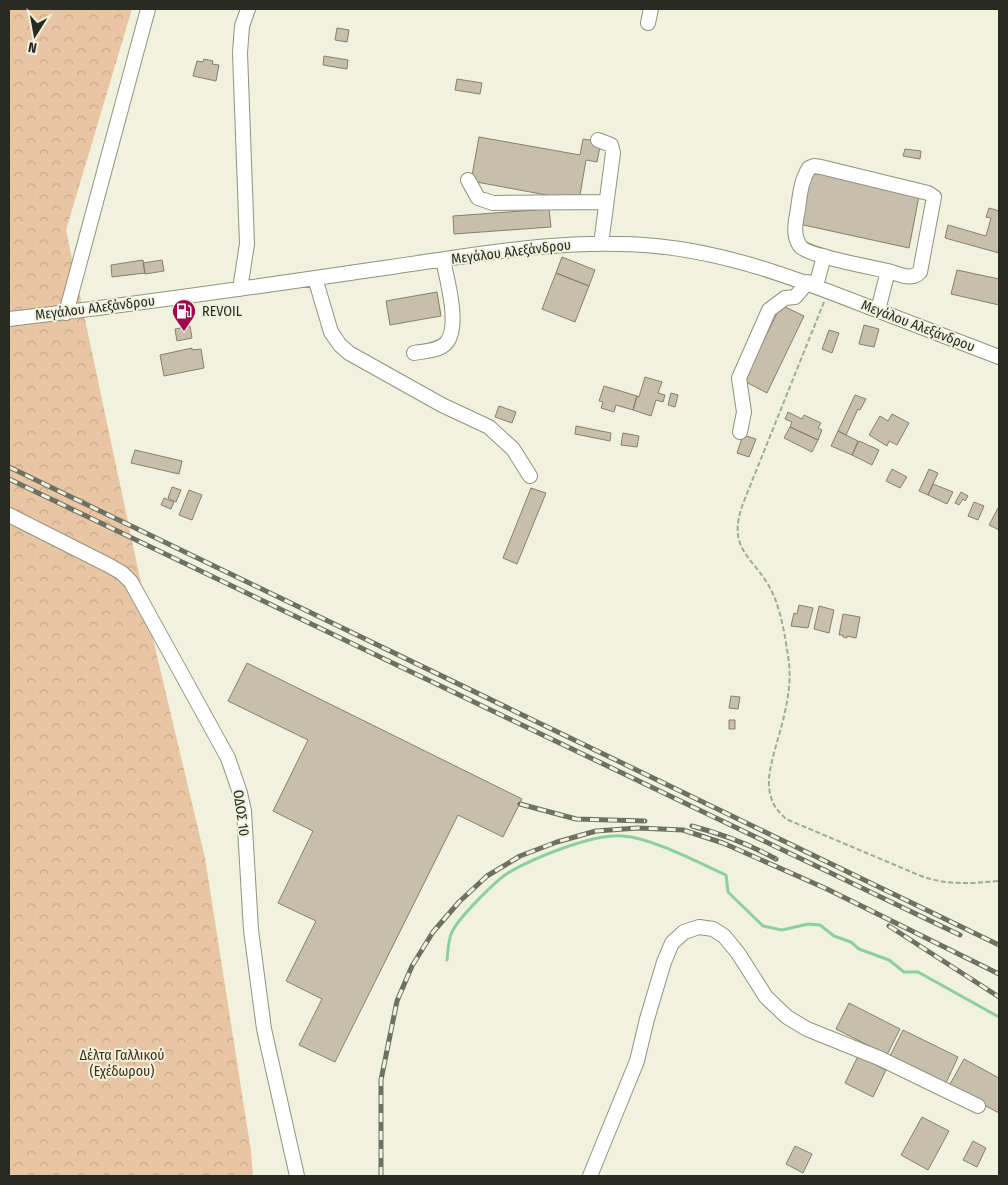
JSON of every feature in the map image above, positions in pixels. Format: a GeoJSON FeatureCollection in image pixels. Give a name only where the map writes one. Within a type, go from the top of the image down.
{"type":"FeatureCollection","features":[{"type":"Feature","properties":{"kind":"street"},"geometry":{"type":"LineString","coordinates":[[66,313],[148,9]]}},
{"type":"Feature","properties":{"kind":"street"},"geometry":{"type":"LineString","coordinates":[[240,289],[246,244],[240,54],[242,26],[248,9]]}},
{"type":"Feature","properties":{"kind":"street"},"geometry":{"type":"LineString","coordinates":[[648,24],[651,9]]}},
{"type":"Feature","properties":{"kind":"street"},"geometry":{"type":"LineString","coordinates":[[598,140],[611,145],[613,153],[601,244]]}},
{"type":"Feature","properties":{"kind":"street"},"geometry":{"type":"LineString","coordinates":[[814,166],[928,193],[934,197],[920,272],[909,277],[888,271],[804,251],[800,246],[794,231],[802,182],[809,168],[814,166]]}},
{"type":"Feature","properties":{"kind":"street"},"geometry":{"type":"LineString","coordinates":[[468,180],[478,198],[493,203],[606,202]]}},
{"type":"Feature","properties":{"kind":"street","name":"Μεγάλου Αλεξάνδρου"},"geometry":{"type":"LineString","coordinates":[[9,319],[240,289],[530,247],[601,244],[657,246],[712,255],[817,286],[999,357]]}},
{"type":"Feature","properties":{"kind":"street"},"geometry":{"type":"LineString","coordinates":[[740,432],[744,412],[739,378],[769,310],[785,298],[795,297],[817,286],[824,256]]}},
{"type":"Feature","properties":{"kind":"street"},"geometry":{"type":"LineString","coordinates":[[414,353],[442,346],[447,342],[452,331],[453,319],[443,260]]}},
{"type":"Feature","properties":{"kind":"street"},"geometry":{"type":"LineString","coordinates":[[878,310],[888,271]]}},
{"type":"Feature","properties":{"kind":"street"},"geometry":{"type":"LineString","coordinates":[[315,278],[331,332],[340,345],[356,357],[416,391],[489,427],[513,449],[530,476]]}},
{"type":"Feature","properties":{"kind":"street","name":"ΟΔΟΣ 10"},"geometry":{"type":"LineString","coordinates":[[9,515],[122,573],[130,582],[228,758],[244,811],[252,930],[264,1029],[297,1176]]}},
{"type":"Feature","properties":{"kind":"street"},"geometry":{"type":"LineString","coordinates":[[590,1176],[637,1061],[647,1019],[664,962],[672,943],[684,932],[699,927],[713,929],[724,936],[738,953],[766,997],[787,1017],[807,1030],[879,1058],[978,1106]]}},
{"type":"Feature","properties":{"kind":"path"},"geometry":{"type":"LineString","coordinates":[[817,286],[737,526],[738,539],[744,552],[773,595],[781,620],[789,663],[788,698],[768,784],[771,798],[777,810],[786,819],[928,878],[960,884],[999,881]]}},
{"type":"Feature","properties":{"kind":"green space","name":"Δέλτα Γαλλικού (Εχέδωρου)"},"geometry":{"type":"Polygon","coordinates":[[[9,9],[132,9],[66,230],[152,635],[205,858],[251,1151],[253,1176],[9,1176],[9,9]]]}},
{"type":"Feature","properties":{"kind":"building"},"geometry":{"type":"Polygon","coordinates":[[[337,28],[349,30],[347,42],[335,40],[337,28]]]}},
{"type":"Feature","properties":{"kind":"building"},"geometry":{"type":"Polygon","coordinates":[[[324,56],[348,60],[347,69],[323,65],[324,56]]]}},
{"type":"Feature","properties":{"kind":"building"},"geometry":{"type":"Polygon","coordinates":[[[204,59],[213,61],[212,64],[219,65],[216,81],[193,76],[197,61],[203,62],[204,59]]]}},
{"type":"Feature","properties":{"kind":"building"},"geometry":{"type":"Polygon","coordinates":[[[457,79],[482,83],[480,94],[455,90],[457,79]]]}},
{"type":"Feature","properties":{"kind":"building"},"geometry":{"type":"Polygon","coordinates":[[[479,137],[580,155],[583,139],[601,142],[597,162],[586,160],[579,201],[471,181],[479,137]]]}},
{"type":"Feature","properties":{"kind":"building"},"geometry":{"type":"Polygon","coordinates":[[[905,149],[921,151],[920,159],[903,156],[905,149]]]}},
{"type":"Feature","properties":{"kind":"building"},"geometry":{"type":"Polygon","coordinates":[[[810,169],[920,191],[909,248],[799,224],[810,169]]]}},
{"type":"Feature","properties":{"kind":"building"},"geometry":{"type":"Polygon","coordinates":[[[989,208],[999,211],[999,253],[945,238],[948,225],[986,236],[991,218],[986,217],[989,208]]]}},
{"type":"Feature","properties":{"kind":"building"},"geometry":{"type":"Polygon","coordinates":[[[549,209],[551,227],[454,234],[453,216],[549,209]]]}},
{"type":"Feature","properties":{"kind":"building"},"geometry":{"type":"Polygon","coordinates":[[[562,257],[595,270],[589,286],[556,273],[562,257]]]}},
{"type":"Feature","properties":{"kind":"building"},"geometry":{"type":"Polygon","coordinates":[[[143,260],[145,273],[112,277],[111,265],[143,260]]]}},
{"type":"Feature","properties":{"kind":"building"},"geometry":{"type":"Polygon","coordinates":[[[162,260],[164,271],[145,274],[143,263],[162,260]]]}},
{"type":"Feature","properties":{"kind":"building"},"geometry":{"type":"Polygon","coordinates":[[[957,270],[999,279],[999,305],[951,294],[957,270]]]}},
{"type":"Feature","properties":{"kind":"building"},"geometry":{"type":"Polygon","coordinates":[[[556,273],[589,286],[575,322],[542,309],[556,273]]]}},
{"type":"Feature","properties":{"kind":"building"},"geometry":{"type":"Polygon","coordinates":[[[437,292],[441,316],[390,325],[386,301],[437,292]]]}},
{"type":"Feature","properties":{"kind":"building"},"geometry":{"type":"Polygon","coordinates":[[[781,305],[804,316],[767,393],[744,381],[781,305]]]}},
{"type":"Feature","properties":{"kind":"building"},"geometry":{"type":"Polygon","coordinates":[[[864,325],[879,329],[874,347],[859,344],[864,325]]]}},
{"type":"Feature","properties":{"kind":"building"},"geometry":{"type":"Polygon","coordinates":[[[190,326],[192,338],[177,341],[175,329],[190,326]]]}},
{"type":"Feature","properties":{"kind":"building"},"geometry":{"type":"Polygon","coordinates":[[[829,330],[839,333],[832,353],[822,349],[829,330]]]}},
{"type":"Feature","properties":{"kind":"building"},"geometry":{"type":"Polygon","coordinates":[[[192,348],[192,350],[201,349],[204,368],[164,376],[160,355],[192,348]]]}},
{"type":"Feature","properties":{"kind":"building"},"geometry":{"type":"Polygon","coordinates":[[[645,377],[662,382],[658,393],[665,395],[663,402],[656,400],[651,416],[633,410],[645,377]]]}},
{"type":"Feature","properties":{"kind":"building"},"geometry":{"type":"Polygon","coordinates":[[[604,386],[637,396],[633,410],[616,405],[614,412],[601,408],[603,402],[599,401],[604,386]]]}},
{"type":"Feature","properties":{"kind":"building"},"geometry":{"type":"Polygon","coordinates":[[[671,393],[678,395],[675,407],[668,405],[671,393]]]}},
{"type":"Feature","properties":{"kind":"building"},"geometry":{"type":"Polygon","coordinates":[[[855,395],[866,399],[860,410],[858,409],[846,435],[838,431],[855,395]]]}},
{"type":"Feature","properties":{"kind":"building"},"geometry":{"type":"Polygon","coordinates":[[[499,406],[516,412],[512,423],[495,417],[499,406]]]}},
{"type":"Feature","properties":{"kind":"building"},"geometry":{"type":"Polygon","coordinates":[[[788,412],[802,419],[804,415],[821,423],[818,428],[822,430],[818,440],[790,427],[792,422],[785,419],[788,412]]]}},
{"type":"Feature","properties":{"kind":"building"},"geometry":{"type":"Polygon","coordinates":[[[892,414],[909,423],[897,445],[889,441],[887,446],[869,435],[880,416],[888,421],[892,414]]]}},
{"type":"Feature","properties":{"kind":"building"},"geometry":{"type":"Polygon","coordinates":[[[576,426],[611,433],[610,441],[575,434],[576,426]]]}},
{"type":"Feature","properties":{"kind":"building"},"geometry":{"type":"Polygon","coordinates":[[[790,427],[818,440],[812,452],[784,438],[790,427]]]}},
{"type":"Feature","properties":{"kind":"building"},"geometry":{"type":"Polygon","coordinates":[[[838,431],[858,441],[852,455],[831,446],[838,431]]]}},
{"type":"Feature","properties":{"kind":"building"},"geometry":{"type":"Polygon","coordinates":[[[623,433],[639,436],[637,447],[621,445],[623,433]]]}},
{"type":"Feature","properties":{"kind":"building"},"geometry":{"type":"Polygon","coordinates":[[[743,435],[756,439],[749,457],[737,453],[743,435]]]}},
{"type":"Feature","properties":{"kind":"building"},"geometry":{"type":"Polygon","coordinates":[[[859,441],[879,450],[872,465],[852,455],[859,441]]]}},
{"type":"Feature","properties":{"kind":"building"},"geometry":{"type":"Polygon","coordinates":[[[135,450],[182,461],[179,474],[131,463],[135,450]]]}},
{"type":"Feature","properties":{"kind":"building"},"geometry":{"type":"Polygon","coordinates":[[[892,469],[907,477],[900,488],[886,481],[892,469]]]}},
{"type":"Feature","properties":{"kind":"building"},"geometry":{"type":"Polygon","coordinates":[[[929,469],[938,473],[928,495],[919,491],[929,469]]]}},
{"type":"Feature","properties":{"kind":"building"},"geometry":{"type":"Polygon","coordinates":[[[933,484],[953,492],[947,504],[928,495],[933,484]]]}},
{"type":"Feature","properties":{"kind":"building"},"geometry":{"type":"Polygon","coordinates":[[[172,487],[181,490],[176,502],[168,498],[172,487]]]}},
{"type":"Feature","properties":{"kind":"building"},"geometry":{"type":"Polygon","coordinates":[[[531,488],[546,493],[517,564],[503,558],[531,488]]]}},
{"type":"Feature","properties":{"kind":"building"},"geometry":{"type":"Polygon","coordinates":[[[189,490],[202,495],[192,520],[179,515],[189,490]]]}},
{"type":"Feature","properties":{"kind":"building"},"geometry":{"type":"Polygon","coordinates":[[[961,492],[968,496],[959,505],[955,503],[961,492]]]}},
{"type":"Feature","properties":{"kind":"building"},"geometry":{"type":"Polygon","coordinates":[[[164,498],[174,502],[171,509],[161,505],[164,498]]]}},
{"type":"Feature","properties":{"kind":"building"},"geometry":{"type":"Polygon","coordinates":[[[974,502],[984,506],[978,520],[968,516],[974,502]]]}},
{"type":"Feature","properties":{"kind":"building"},"geometry":{"type":"Polygon","coordinates":[[[999,509],[999,530],[989,525],[999,509]]]}},
{"type":"Feature","properties":{"kind":"building"},"geometry":{"type":"Polygon","coordinates":[[[799,605],[813,608],[808,628],[791,626],[794,613],[797,614],[799,605]]]}},
{"type":"Feature","properties":{"kind":"building"},"geometry":{"type":"Polygon","coordinates":[[[819,606],[834,610],[829,633],[814,629],[819,606]]]}},
{"type":"Feature","properties":{"kind":"building"},"geometry":{"type":"Polygon","coordinates":[[[843,614],[860,617],[856,638],[847,636],[847,638],[839,635],[843,614]]]}},
{"type":"Feature","properties":{"kind":"building"},"geometry":{"type":"Polygon","coordinates":[[[247,663],[522,799],[503,837],[458,815],[335,1062],[299,1045],[322,999],[286,981],[316,921],[278,903],[313,831],[273,811],[308,740],[228,701],[247,663]]]}},
{"type":"Feature","properties":{"kind":"building"},"geometry":{"type":"Polygon","coordinates":[[[731,696],[740,697],[738,709],[729,708],[731,696]]]}},
{"type":"Feature","properties":{"kind":"building"},"geometry":{"type":"Polygon","coordinates":[[[729,720],[735,720],[735,729],[729,729],[729,720]]]}},
{"type":"Feature","properties":{"kind":"building"},"geometry":{"type":"Polygon","coordinates":[[[849,1003],[900,1029],[887,1055],[836,1029],[849,1003]]]}},
{"type":"Feature","properties":{"kind":"building"},"geometry":{"type":"Polygon","coordinates":[[[903,1030],[958,1057],[946,1083],[890,1056],[903,1030]]]}},
{"type":"Feature","properties":{"kind":"building"},"geometry":{"type":"Polygon","coordinates":[[[858,1056],[886,1070],[873,1097],[845,1083],[858,1056]]]}},
{"type":"Feature","properties":{"kind":"building"},"geometry":{"type":"Polygon","coordinates":[[[964,1059],[999,1078],[999,1113],[949,1086],[964,1059]]]}},
{"type":"Feature","properties":{"kind":"building"},"geometry":{"type":"Polygon","coordinates":[[[922,1117],[949,1131],[928,1170],[901,1155],[922,1117]]]}},
{"type":"Feature","properties":{"kind":"building"},"geometry":{"type":"Polygon","coordinates":[[[973,1141],[986,1148],[977,1167],[963,1160],[973,1141]]]}},
{"type":"Feature","properties":{"kind":"building"},"geometry":{"type":"Polygon","coordinates":[[[795,1146],[812,1154],[803,1173],[786,1164],[795,1146]]]}},
{"type":"Feature","properties":{"kind":"waterway"},"geometry":{"type":"LineString","coordinates":[[447,960],[448,945],[453,930],[470,908],[502,877],[532,860],[580,842],[596,838],[623,836],[648,841],[726,875],[728,892],[763,926],[782,930],[808,924],[820,925],[834,936],[851,942],[859,949],[889,960],[904,972],[918,972],[999,1017]]}},
{"type":"Feature","properties":{"kind":"railway"},"geometry":{"type":"LineString","coordinates":[[9,467],[999,945]]}},
{"type":"Feature","properties":{"kind":"railway"},"geometry":{"type":"LineString","coordinates":[[9,479],[960,935]]}},
{"type":"Feature","properties":{"kind":"railway"},"geometry":{"type":"LineString","coordinates":[[520,804],[576,819],[645,821]]}},
{"type":"Feature","properties":{"kind":"railway"},"geometry":{"type":"LineString","coordinates":[[692,826],[735,840],[776,859]]}},
{"type":"Feature","properties":{"kind":"railway"},"geometry":{"type":"LineString","coordinates":[[381,1176],[381,1080],[397,1001],[412,966],[433,932],[459,902],[487,876],[520,856],[557,842],[596,831],[638,828],[683,830],[723,843],[827,889],[999,974]]}},
{"type":"Feature","properties":{"kind":"railway"},"geometry":{"type":"LineString","coordinates":[[889,926],[999,997]]}},
{"type":"Feature","properties":{"kind":"place","name":"REVOIL"},"geometry":{"type":"Point","coordinates":[184,332]}}]}
